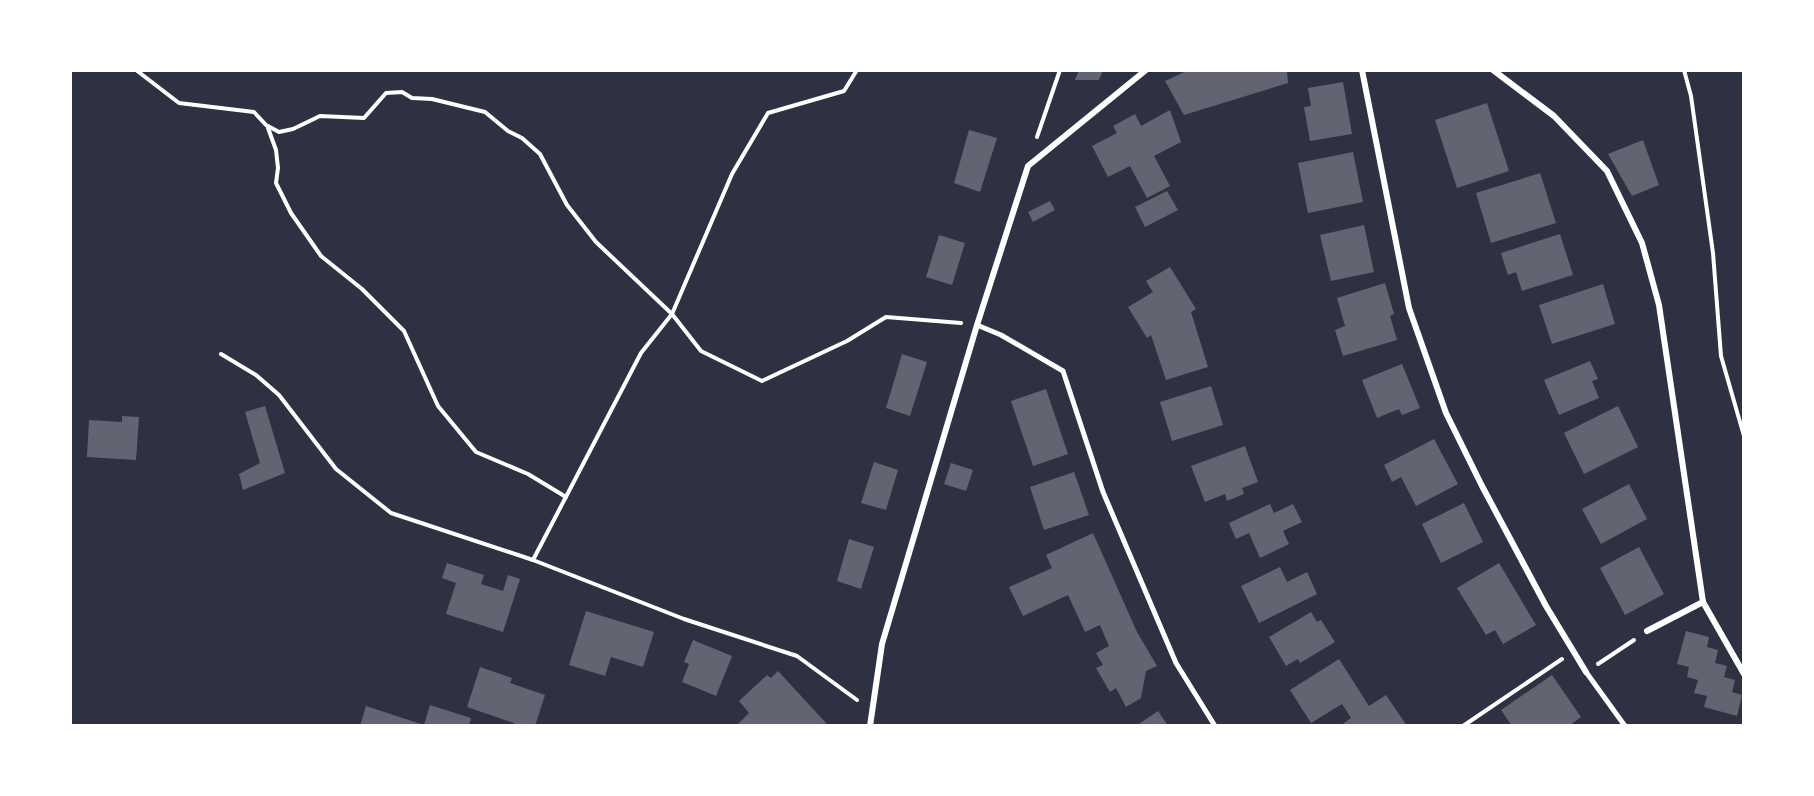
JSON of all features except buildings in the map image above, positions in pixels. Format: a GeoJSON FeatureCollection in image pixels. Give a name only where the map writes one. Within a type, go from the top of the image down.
{"type":"FeatureCollection","features":[{"type":"Feature","properties":{"kind":"street"},"geometry":{"type":"LineString","coordinates":[[870,726],[882,644],[1028,166],[1146,70]]}},
{"type":"Feature","properties":{"kind":"street"},"geometry":{"type":"LineString","coordinates":[[1362,70],[1409,308],[1446,413],[1546,606],[1586,672],[1625,726]]}},
{"type":"Feature","properties":{"kind":"street"},"geometry":{"type":"LineString","coordinates":[[1493,70],[1554,116],[1607,171],[1642,243],[1659,305],[1703,602],[1743,674]]}},
{"type":"Feature","properties":{"kind":"street"},"geometry":{"type":"LineString","coordinates":[[978,325],[1001,335],[1063,371],[1103,492],[1176,663],[1215,726]]}},
{"type":"Feature","properties":{"kind":"street"},"geometry":{"type":"LineString","coordinates":[[1647,632],[1703,602]]}},
{"type":"Feature","properties":{"kind":"path"},"geometry":{"type":"LineString","coordinates":[[136,70],[179,103],[254,112],[270,131],[276,150],[278,168],[276,183],[280,196],[321,256],[362,289],[404,331],[438,406],[476,452],[528,474],[566,497]]}},
{"type":"Feature","properties":{"kind":"path"},"geometry":{"type":"LineString","coordinates":[[533,560],[641,353],[672,314],[732,174],[768,113],[844,91],[857,70]]}},
{"type":"Feature","properties":{"kind":"path"},"geometry":{"type":"LineString","coordinates":[[1028,166],[1059,70]]}},
{"type":"Feature","properties":{"kind":"path"},"geometry":{"type":"LineString","coordinates":[[1684,70],[1691,96],[1713,253],[1721,356],[1743,436]]}},
{"type":"Feature","properties":{"kind":"path"},"geometry":{"type":"LineString","coordinates":[[266,125],[279,132],[293,129],[320,116],[364,118],[386,93],[402,92],[412,98],[432,99],[485,112],[540,154],[567,205],[596,242],[672,314],[701,351],[762,381],[848,341],[886,317],[978,325]]}},
{"type":"Feature","properties":{"kind":"path"},"geometry":{"type":"LineString","coordinates":[[221,354],[256,375],[279,395],[336,468],[391,513],[533,560],[684,619],[797,656],[872,711]]}},
{"type":"Feature","properties":{"kind":"path"},"geometry":{"type":"LineString","coordinates":[[1586,672],[1647,632]]}},
{"type":"Feature","properties":{"kind":"path"},"geometry":{"type":"LineString","coordinates":[[1463,726],[1574,651]]}}]}
